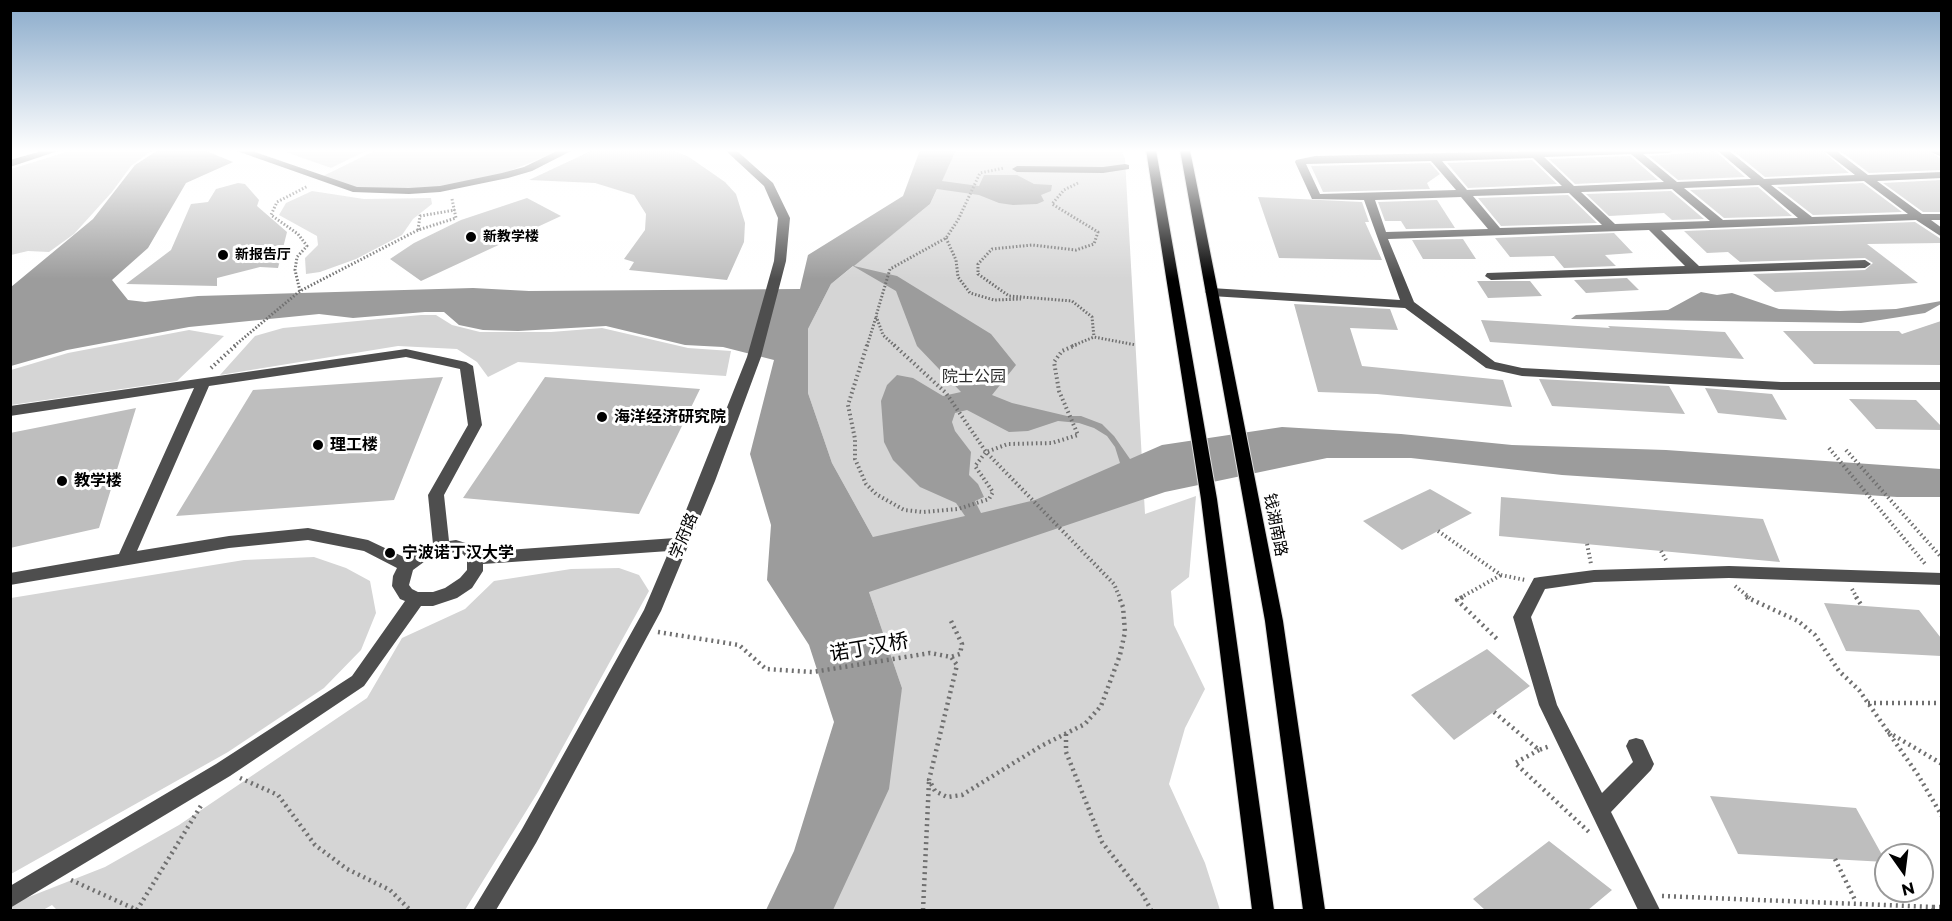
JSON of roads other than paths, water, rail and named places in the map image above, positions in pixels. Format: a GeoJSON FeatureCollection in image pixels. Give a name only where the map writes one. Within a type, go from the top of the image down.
{"type":"FeatureCollection","features":[{"type":"Feature","properties":{"kind":"main road"},"geometry":{"type":"LineString","coordinates":[[1158,193],[1209,499],[1263,910]]}},
{"type":"Feature","properties":{"kind":"main road","name":"钱湖南路"},"geometry":{"type":"LineString","coordinates":[[1193,193],[1274,621],[1314,910]]}},
{"type":"Feature","properties":{"kind":"street","name":"学府路"},"geometry":{"type":"LineString","coordinates":[[484,910],[529,836],[641,630],[707,482],[754,357],[780,261],[784,218],[773,193]]}},
{"type":"Feature","properties":{"kind":"street"},"geometry":{"type":"LineString","coordinates":[[1314,193],[1316,197],[1463,193],[1498,233]]}},
{"type":"Feature","properties":{"kind":"street"},"geometry":{"type":"LineString","coordinates":[[1575,193],[1613,229]]}},
{"type":"Feature","properties":{"kind":"street"},"geometry":{"type":"LineString","coordinates":[[1685,193],[1722,225]]}},
{"type":"Feature","properties":{"kind":"street"},"geometry":{"type":"LineString","coordinates":[[1775,193],[1809,221]]}},
{"type":"Feature","properties":{"kind":"street"},"geometry":{"type":"LineString","coordinates":[[1885,193],[1941,234]]}},
{"type":"Feature","properties":{"kind":"street"},"geometry":{"type":"LineString","coordinates":[[1368,197],[1408,303],[1426,320],[1491,365],[1522,372],[1781,386],[1941,386]]}},
{"type":"Feature","properties":{"kind":"street"},"geometry":{"type":"LineString","coordinates":[[1382,236],[1941,217]]}},
{"type":"Feature","properties":{"kind":"street"},"geometry":{"type":"LineString","coordinates":[[1653,228],[1695,269]]}},
{"type":"Feature","properties":{"kind":"street"},"geometry":{"type":"LineString","coordinates":[[1491,276],[1865,264]]}},
{"type":"Feature","properties":{"kind":"street"},"geometry":{"type":"LineString","coordinates":[[1211,292],[1408,303]]}},
{"type":"Feature","properties":{"kind":"street"},"geometry":{"type":"LineString","coordinates":[[10,411],[406,353],[466,366],[475,425],[436,495],[441,547]]}},
{"type":"Feature","properties":{"kind":"street"},"geometry":{"type":"LineString","coordinates":[[126,557],[204,382]]}},
{"type":"Feature","properties":{"kind":"street"},"geometry":{"type":"LineString","coordinates":[[10,579],[126,557],[229,542],[308,534],[368,546],[407,566]]}},
{"type":"Feature","properties":{"kind":"street"},"geometry":{"type":"LineString","coordinates":[[475,558],[680,544]]}},
{"type":"Feature","properties":{"kind":"street"},"geometry":{"type":"LineString","coordinates":[[456,546],[469,550],[475,558],[475,570],[466,583],[451,593],[433,599],[416,599],[406,594],[400,586],[400,576],[407,566],[428,551],[456,546]]}},
{"type":"Feature","properties":{"kind":"street"},"geometry":{"type":"LineString","coordinates":[[1645,903],[1548,705],[1522,617],[1540,583],[1594,576],[1722,572],[1940,579]]}},
{"type":"Feature","properties":{"kind":"street"},"geometry":{"type":"LineString","coordinates":[[10,898],[223,770],[358,681],[416,599]]}},
{"type":"Feature","properties":{"kind":"street"},"geometry":{"type":"LineString","coordinates":[[1599,810],[1644,764],[1636,746]]}},
{"type":"Feature","properties":{"kind":"place","name":"新教学楼"},"geometry":{"type":"Point","coordinates":[471,237]}},
{"type":"Feature","properties":{"kind":"place","name":"新报告厅"},"geometry":{"type":"Point","coordinates":[223,255]}},
{"type":"Feature","properties":{"kind":"place","name":"海洋经济研究院"},"geometry":{"type":"Point","coordinates":[602,417]}},
{"type":"Feature","properties":{"kind":"place","name":"理工楼"},"geometry":{"type":"Point","coordinates":[318,445]}},
{"type":"Feature","properties":{"kind":"place","name":"教学楼"},"geometry":{"type":"Point","coordinates":[62,481]}},
{"type":"Feature","properties":{"kind":"place","name":"宁波诺丁汉大学"},"geometry":{"type":"Point","coordinates":[390,553]}},
{"type":"Feature","properties":{"kind":"park label","name":"院士公园"},"geometry":{"type":"Point","coordinates":[974,377]}}]}
